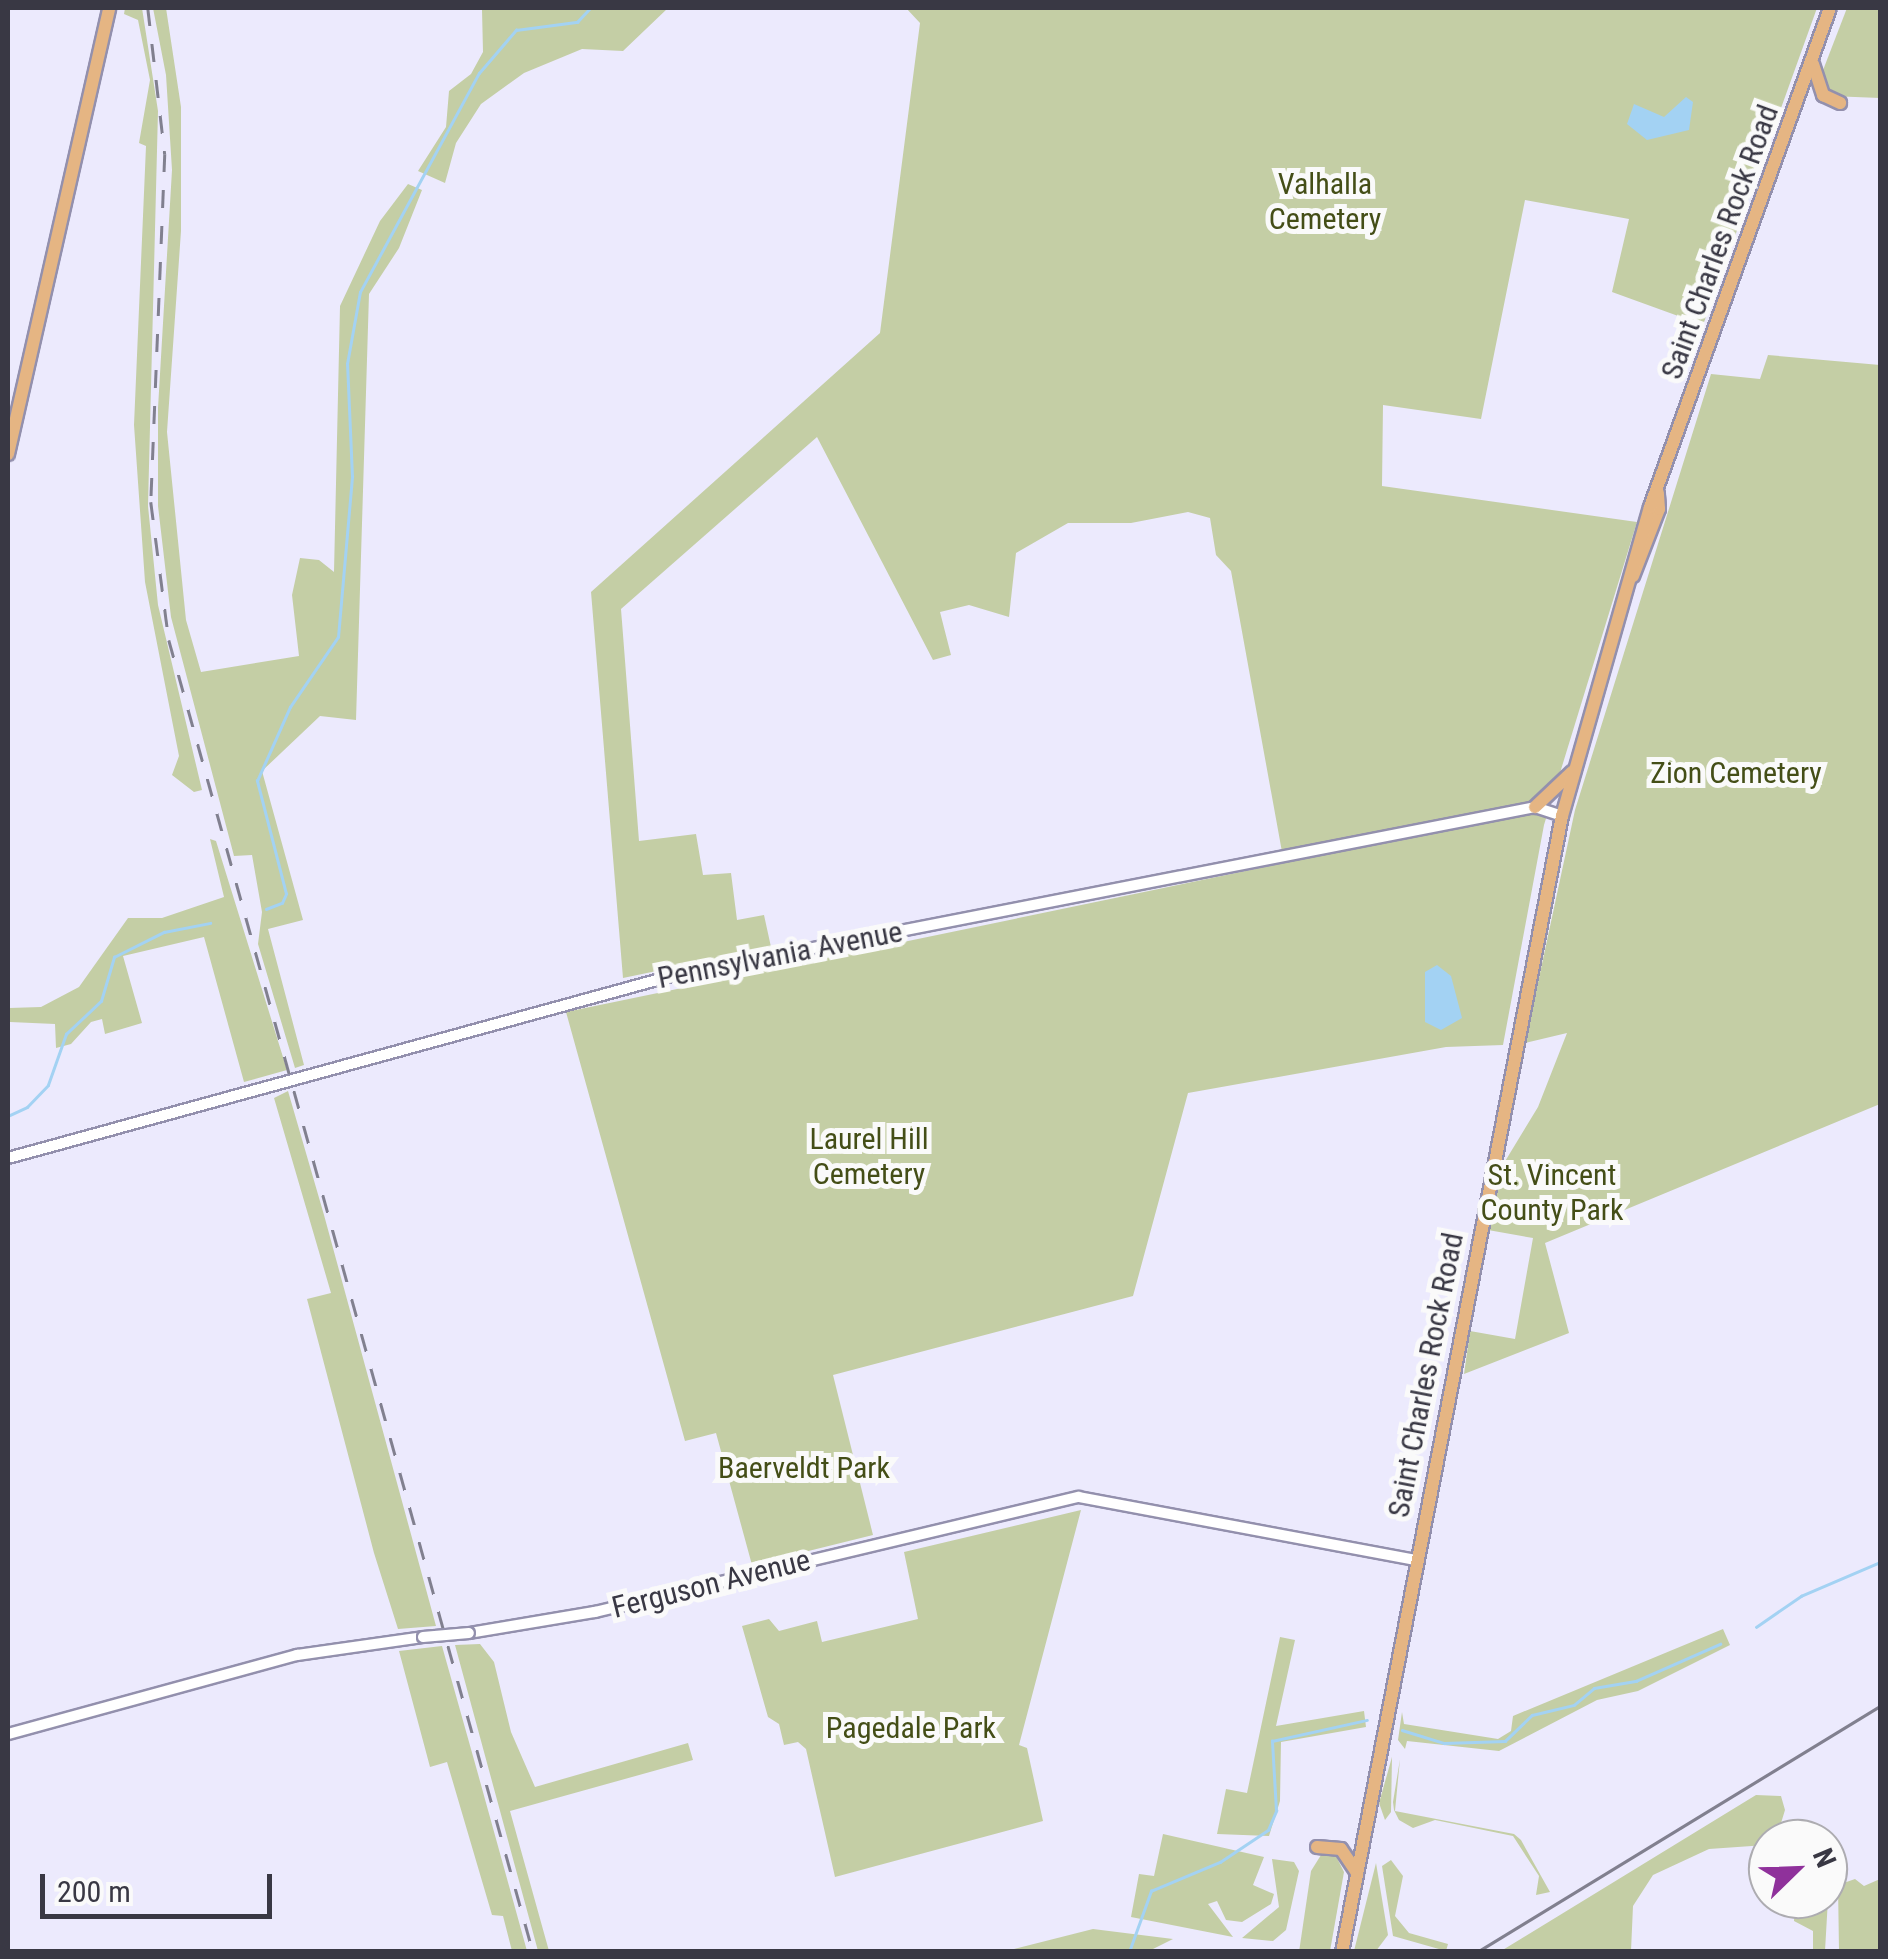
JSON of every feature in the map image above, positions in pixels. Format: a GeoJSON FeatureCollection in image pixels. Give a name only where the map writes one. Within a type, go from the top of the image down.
{"type":"FeatureCollection","features":[{"type":"Feature","properties":{"kind":"main road"},"geometry":{"type":"LineString","coordinates":[[8,454],[109,8]]}},
{"type":"Feature","properties":{"kind":"main road","name":"Saint Charles Rock Road"},"geometry":{"type":"LineString","coordinates":[[1342,1952],[1562,816],[1632,578],[1659,509],[1658,493],[1830,8]]}},
{"type":"Feature","properties":{"kind":"main road"},"geometry":{"type":"LineString","coordinates":[[1812,62],[1820,91],[1840,103]]}},
{"type":"Feature","properties":{"kind":"main road"},"geometry":{"type":"LineString","coordinates":[[1535,806],[1577,766]]}},
{"type":"Feature","properties":{"kind":"main road"},"geometry":{"type":"LineString","coordinates":[[1316,1847],[1341,1849],[1357,1873]]}},
{"type":"Feature","properties":{"kind":"street"},"geometry":{"type":"LineString","coordinates":[[1535,806],[1562,816]]}},
{"type":"Feature","properties":{"kind":"street","name":"Pennsylvania Avenue"},"geometry":{"type":"LineString","coordinates":[[8,1158],[623,987],[1535,806]]}},
{"type":"Feature","properties":{"kind":"street","name":"Ferguson Avenue"},"geometry":{"type":"LineString","coordinates":[[8,1734],[296,1655],[470,1634],[595,1612],[1079,1497],[1416,1560]]}},
{"type":"Feature","properties":{"kind":"green space"},"geometry":{"type":"Polygon","coordinates":[[[125,8],[142,8],[158,111],[148,506],[158,605],[202,790],[194,792],[172,775],[179,756],[145,582],[134,425],[146,146],[139,143],[150,80],[138,20],[124,14],[125,8]]]}},
{"type":"Feature","properties":{"kind":"green space"},"geometry":{"type":"Polygon","coordinates":[[[153,8],[166,8],[181,107],[181,231],[167,432],[186,620],[201,672],[299,656],[292,595],[300,558],[319,560],[334,572],[340,306],[380,221],[408,184],[422,190],[399,248],[369,294],[356,720],[320,716],[262,771],[303,920],[268,929],[304,1065],[295,1068],[258,944],[262,912],[252,855],[234,856],[171,617],[158,506],[158,408],[172,170],[166,75],[153,8]]]}},
{"type":"Feature","properties":{"kind":"green space"},"geometry":{"type":"Polygon","coordinates":[[[668,8],[623,51],[582,49],[524,73],[481,104],[456,143],[445,183],[418,171],[446,127],[449,91],[471,74],[483,52],[482,10],[668,8]]]}},
{"type":"Feature","properties":{"kind":"green space"},"geometry":{"type":"Polygon","coordinates":[[[906,8],[1817,8],[1703,325],[1612,292],[1629,219],[1525,200],[1481,419],[1383,405],[1382,486],[1637,522],[1544,825],[1503,1045],[1446,1047],[1188,1093],[1133,1296],[833,1375],[873,1535],[752,1565],[716,1433],[685,1441],[566,1012],[1284,863],[1231,571],[1216,555],[1210,518],[1188,512],[1131,523],[1068,523],[1016,553],[1009,617],[969,605],[940,612],[951,655],[933,660],[817,437],[621,609],[639,841],[696,834],[703,875],[731,873],[737,920],[764,915],[771,947],[623,978],[591,592],[880,333],[920,23],[906,8]]]}},
{"type":"Feature","properties":{"kind":"green space"},"geometry":{"type":"Polygon","coordinates":[[[1847,8],[1880,8],[1880,98],[1830,96],[1820,78],[1847,8]]]}},
{"type":"Feature","properties":{"kind":"green space","name":"Zion Cemetery"},"geometry":{"type":"Polygon","coordinates":[[[1768,355],[1880,365],[1880,1104],[1545,1243],[1569,1333],[1464,1374],[1470,1331],[1515,1339],[1533,1238],[1488,1230],[1504,1163],[1538,1107],[1567,1033],[1525,1043],[1575,810],[1711,374],[1760,379],[1768,355]]]}},
{"type":"Feature","properties":{"kind":"green space"},"geometry":{"type":"Polygon","coordinates":[[[210,839],[216,841],[287,1070],[244,1082],[204,937],[123,956],[142,1023],[105,1034],[102,1019],[91,1022],[71,1044],[56,1048],[55,1024],[10,1022],[9,1008],[41,1007],[79,987],[128,918],[162,918],[224,897],[210,839]]]}},
{"type":"Feature","properties":{"kind":"green space"},"geometry":{"type":"Polygon","coordinates":[[[288,1091],[436,1626],[398,1629],[374,1553],[307,1299],[331,1293],[274,1098],[288,1091]]]}},
{"type":"Feature","properties":{"kind":"green space","name":"Pagedale Park"},"geometry":{"type":"Polygon","coordinates":[[[1081,1510],[1019,1745],[1027,1748],[1043,1821],[835,1877],[806,1749],[798,1742],[784,1745],[779,1724],[768,1717],[742,1626],[769,1619],[779,1631],[817,1621],[822,1642],[918,1619],[904,1552],[1081,1510]]]}},
{"type":"Feature","properties":{"kind":"green space"},"geometry":{"type":"Polygon","coordinates":[[[1723,1629],[1730,1645],[1638,1691],[1597,1700],[1499,1751],[1407,1741],[1405,1749],[1398,1740],[1402,1712],[1404,1724],[1498,1739],[1511,1731],[1513,1716],[1723,1629]]]}},
{"type":"Feature","properties":{"kind":"green space"},"geometry":{"type":"Polygon","coordinates":[[[1280,1637],[1295,1640],[1276,1726],[1364,1711],[1366,1727],[1281,1742],[1280,1801],[1269,1836],[1217,1834],[1226,1789],[1247,1793],[1280,1637]]]}},
{"type":"Feature","properties":{"kind":"green space"},"geometry":{"type":"Polygon","coordinates":[[[480,1644],[494,1662],[511,1732],[535,1787],[688,1743],[693,1760],[510,1811],[549,1951],[538,1951],[455,1645],[480,1644]]]}},
{"type":"Feature","properties":{"kind":"green space"},"geometry":{"type":"Polygon","coordinates":[[[442,1646],[527,1951],[512,1951],[503,1916],[492,1915],[447,1762],[430,1767],[399,1651],[442,1646]]]}},
{"type":"Feature","properties":{"kind":"green space"},"geometry":{"type":"Polygon","coordinates":[[[1392,1757],[1391,1812],[1385,1820],[1379,1803],[1392,1757]]]}},
{"type":"Feature","properties":{"kind":"green space"},"geometry":{"type":"Polygon","coordinates":[[[1400,1759],[1395,1811],[1514,1834],[1550,1892],[1536,1895],[1539,1876],[1513,1836],[1435,1820],[1413,1828],[1399,1820],[1394,1810],[1393,1802],[1400,1759]]]}},
{"type":"Feature","properties":{"kind":"green space"},"geometry":{"type":"Polygon","coordinates":[[[1756,1795],[1781,1796],[1785,1810],[1782,1819],[1748,1819],[1748,1846],[1709,1849],[1653,1875],[1633,1906],[1631,1951],[1501,1951],[1756,1795]]]}},
{"type":"Feature","properties":{"kind":"green space"},"geometry":{"type":"Polygon","coordinates":[[[1163,1834],[1264,1857],[1253,1885],[1274,1894],[1271,1904],[1242,1922],[1226,1920],[1217,1901],[1208,1904],[1233,1937],[1131,1917],[1139,1874],[1154,1876],[1163,1834]]]}},
{"type":"Feature","properties":{"kind":"green space"},"geometry":{"type":"Polygon","coordinates":[[[1335,1854],[1344,1872],[1330,1951],[1299,1952],[1311,1871],[1321,1855],[1335,1854]]]}},
{"type":"Feature","properties":{"kind":"green space"},"geometry":{"type":"Polygon","coordinates":[[[1272,1859],[1294,1862],[1299,1871],[1286,1930],[1273,1941],[1242,1938],[1279,1907],[1272,1859]]]}},
{"type":"Feature","properties":{"kind":"green space"},"geometry":{"type":"Polygon","coordinates":[[[1391,1860],[1403,1876],[1395,1916],[1409,1933],[1448,1944],[1446,1951],[1393,1936],[1382,1866],[1391,1860]]]}},
{"type":"Feature","properties":{"kind":"green space"},"geometry":{"type":"Polygon","coordinates":[[[1376,1863],[1388,1935],[1376,1951],[1354,1951],[1376,1863]]]}},
{"type":"Feature","properties":{"kind":"green space"},"geometry":{"type":"Polygon","coordinates":[[[1855,1879],[1864,1886],[1880,1879],[1880,1951],[1839,1951],[1839,1919],[1848,1919],[1848,1881],[1855,1879]]]}},
{"type":"Feature","properties":{"kind":"green space"},"geometry":{"type":"Polygon","coordinates":[[[1827,1919],[1825,1951],[1813,1951],[1813,1931],[1794,1921],[1827,1919]]]}},
{"type":"Feature","properties":{"kind":"green space"},"geometry":{"type":"Polygon","coordinates":[[[1093,1929],[1173,1939],[1149,1951],[1006,1951],[1093,1929]]]}},
{"type":"Feature","properties":{"kind":"water"},"geometry":{"type":"Polygon","coordinates":[[[1686,97],[1693,102],[1689,130],[1647,140],[1627,124],[1634,104],[1664,117],[1686,97]]]}},
{"type":"Feature","properties":{"kind":"water"},"geometry":{"type":"Polygon","coordinates":[[[1437,965],[1451,976],[1462,1018],[1441,1030],[1425,1022],[1425,972],[1437,965]]]}},
{"type":"Feature","properties":{"kind":"waterway"},"geometry":{"type":"LineString","coordinates":[[266,909],[282,903],[286,894],[257,781],[290,707],[338,637],[352,477],[347,364],[360,292],[479,73],[516,30],[577,22],[590,8]]}},
{"type":"Feature","properties":{"kind":"waterway"},"geometry":{"type":"LineString","coordinates":[[8,1116],[27,1107],[48,1085],[66,1034],[101,1001],[114,957],[164,932],[210,923]]}},
{"type":"Feature","properties":{"kind":"waterway"},"geometry":{"type":"LineString","coordinates":[[1756,1627],[1801,1596],[1880,1562]]}},
{"type":"Feature","properties":{"kind":"waterway"},"geometry":{"type":"LineString","coordinates":[[1402,1730],[1444,1743],[1505,1741],[1532,1715],[1574,1705],[1594,1688],[1636,1681],[1720,1644]]}},
{"type":"Feature","properties":{"kind":"waterway"},"geometry":{"type":"LineString","coordinates":[[1129,1952],[1151,1891],[1220,1862],[1268,1830],[1276,1811],[1272,1741],[1367,1720]]}},
{"type":"Feature","properties":{"kind":"tram line"},"geometry":{"type":"LineString","coordinates":[[1477,1952],[1880,1706]]}},
{"type":"Feature","properties":{"kind":"railway"},"geometry":{"type":"LineString","coordinates":[[148,8],[165,154],[151,502],[169,640],[533,1952]]}},
{"type":"Feature","properties":{"kind":"park label","name":"Valhalla Cemetery"},"geometry":{"type":"Point","coordinates":[1325,201]}},
{"type":"Feature","properties":{"kind":"park label","name":"Laurel Hill Cemetery"},"geometry":{"type":"Point","coordinates":[869,1156]}},
{"type":"Feature","properties":{"kind":"park label","name":"St. Vincent County Park"},"geometry":{"type":"Point","coordinates":[1552,1192]}},
{"type":"Feature","properties":{"kind":"park label","name":"Baerveldt Park"},"geometry":{"type":"Point","coordinates":[804,1468]}}]}
